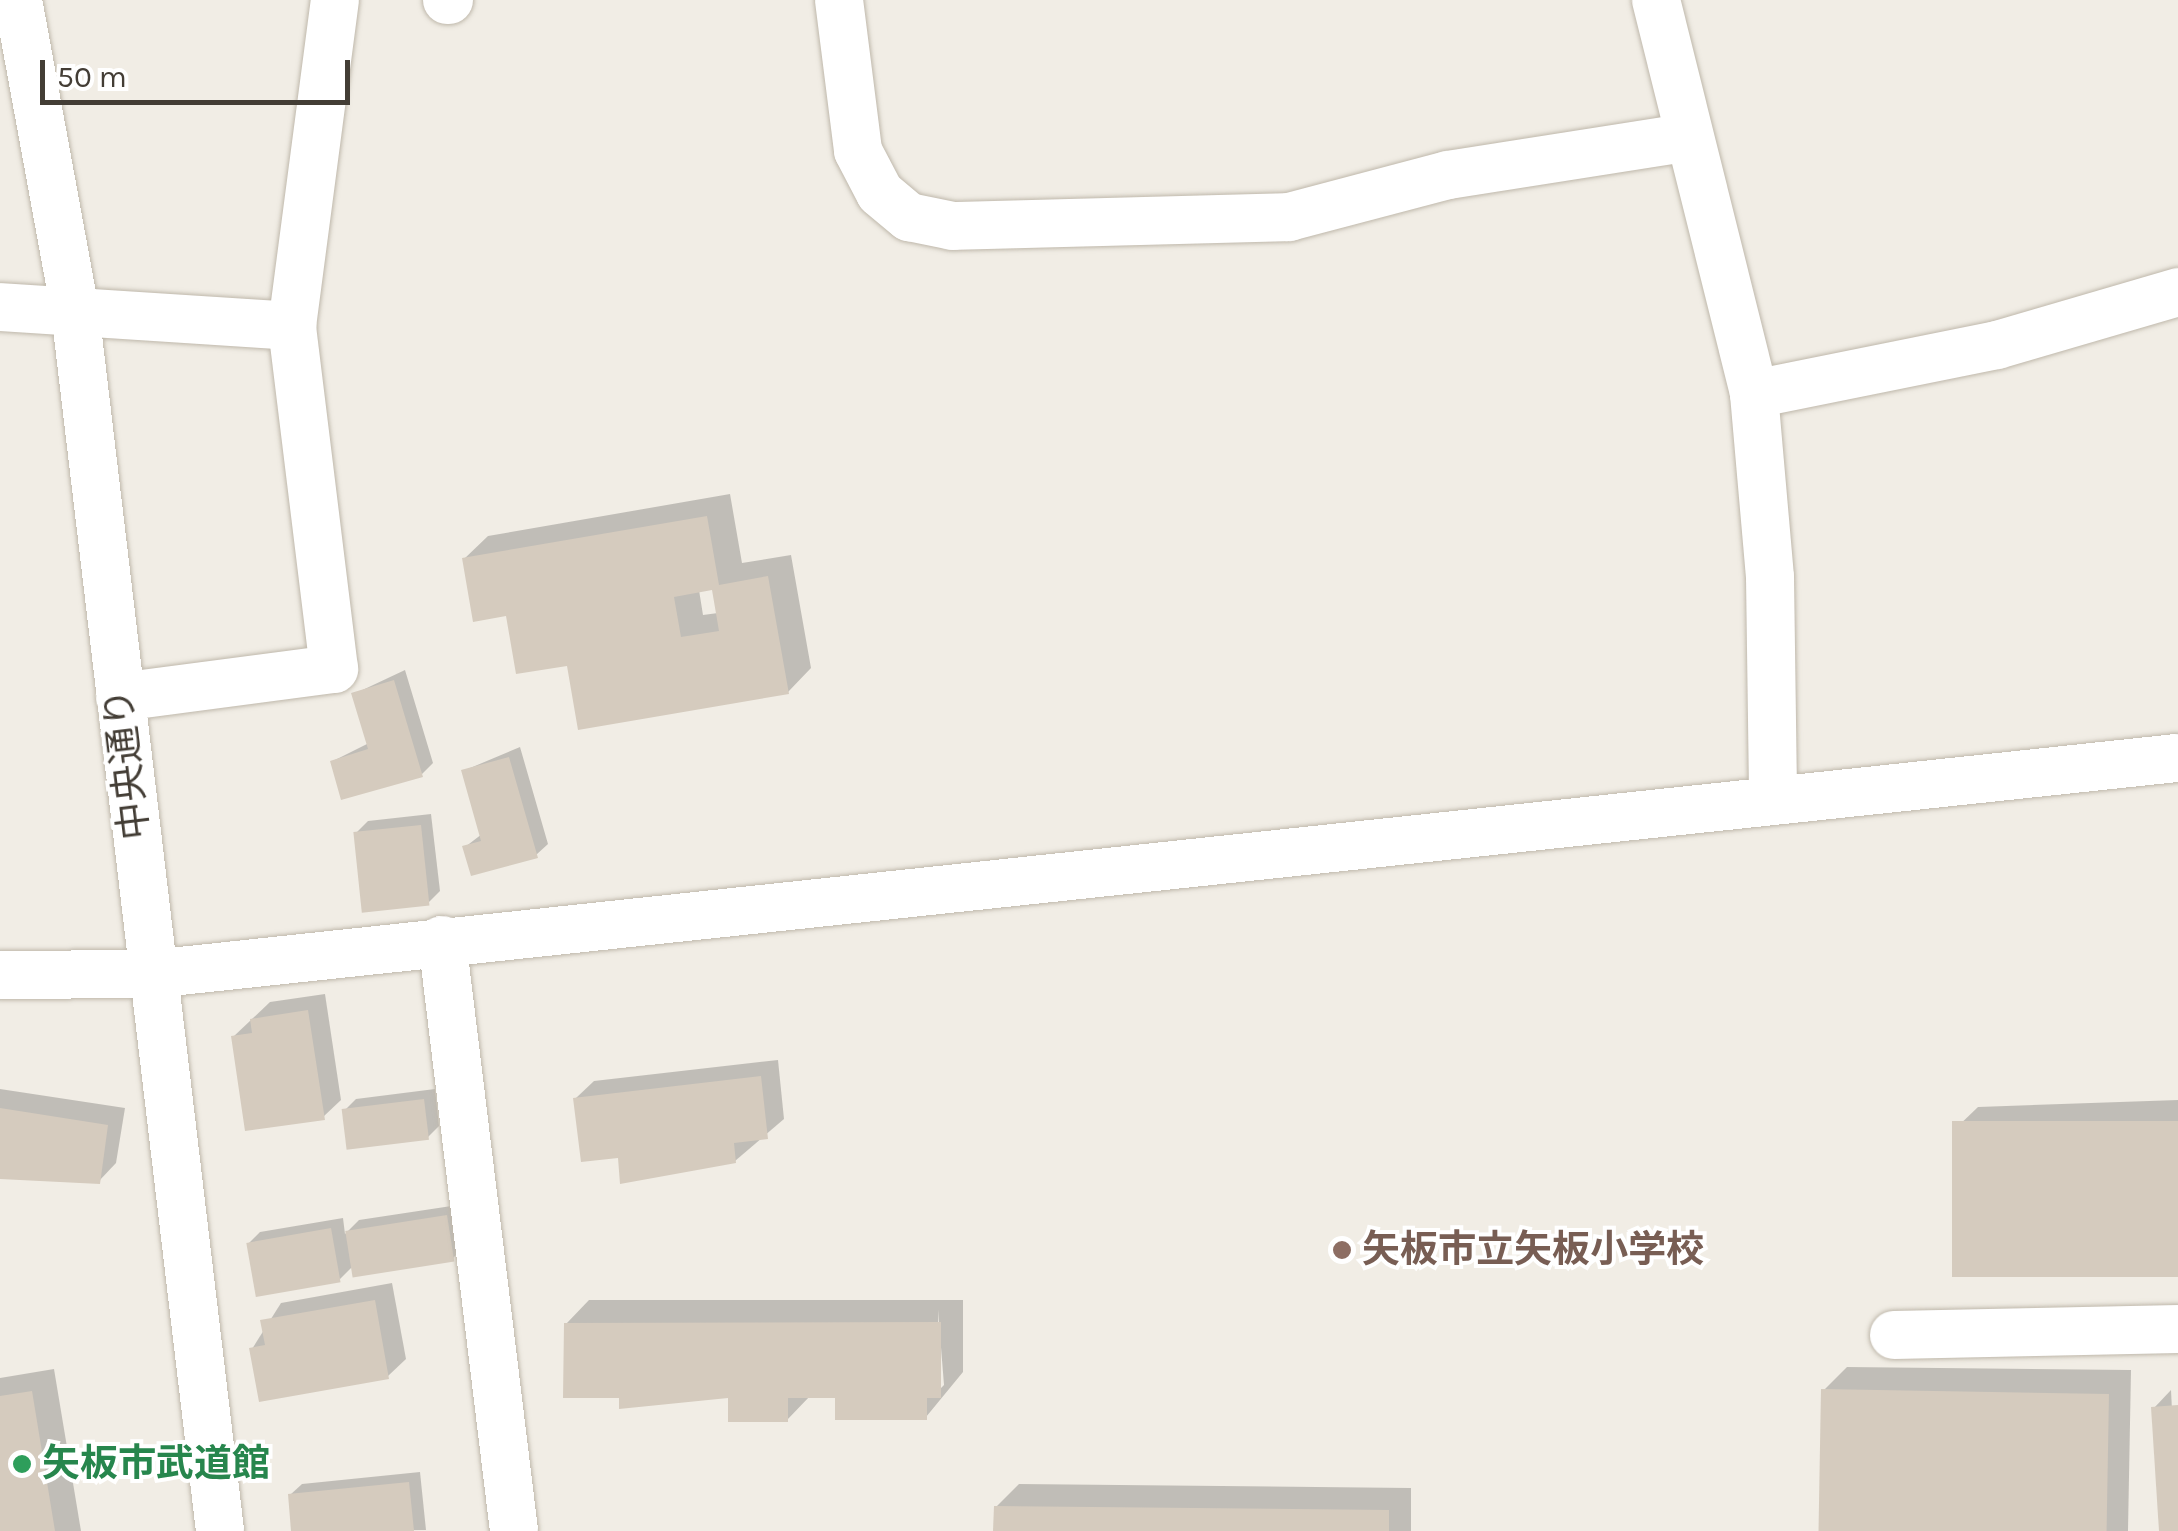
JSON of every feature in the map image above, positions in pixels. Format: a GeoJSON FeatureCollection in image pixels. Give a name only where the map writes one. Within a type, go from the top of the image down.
{"type":"FeatureCollection","features":[{"type":"Feature","properties":{"kind":"street","name":"中央通り"},"geometry":{"type":"LineString","coordinates":[[18,0],[75,311],[220,1531]]}},
{"type":"Feature","properties":{"kind":"street"},"geometry":{"type":"LineString","coordinates":[[120,698],[334,670],[292,326],[335,0]]}},
{"type":"Feature","properties":{"kind":"street"},"geometry":{"type":"LineString","coordinates":[[840,0],[858,152],[880,193],[908,217],[953,226],[1288,217],[1448,174],[1684,138]]}},
{"type":"Feature","properties":{"kind":"street"},"geometry":{"type":"LineString","coordinates":[[1656,0],[1684,138],[1754,394],[1770,578],[1773,801]]}},
{"type":"Feature","properties":{"kind":"street"},"geometry":{"type":"LineString","coordinates":[[1754,394],[1997,345],[2178,292]]}},
{"type":"Feature","properties":{"kind":"street"},"geometry":{"type":"LineString","coordinates":[[0,307],[292,326]]}},
{"type":"Feature","properties":{"kind":"street"},"geometry":{"type":"LineString","coordinates":[[0,975],[152,974],[442,940],[2178,758]]}},
{"type":"Feature","properties":{"kind":"street"},"geometry":{"type":"LineString","coordinates":[[442,940],[514,1531]]}},
{"type":"Feature","properties":{"kind":"street"},"geometry":{"type":"LineString","coordinates":[[1894,1336],[2178,1330]]}},
{"type":"Feature","properties":{"kind":"building"},"geometry":{"type":"Polygon","coordinates":[[[707,516],[719,585],[768,576],[789,694],[578,730],[567,666],[516,674],[506,616],[473,622],[462,558],[707,516]],[[712,590],[674,597],[681,637],[719,631],[712,590]]]}},
{"type":"Feature","properties":{"kind":"building"},"geometry":{"type":"Polygon","coordinates":[[[394,680],[423,777],[341,800],[330,761],[368,749],[351,693],[394,680]]]}},
{"type":"Feature","properties":{"kind":"building"},"geometry":{"type":"Polygon","coordinates":[[[509,757],[538,858],[471,876],[462,846],[481,841],[461,770],[509,757]]]}},
{"type":"Feature","properties":{"kind":"building"},"geometry":{"type":"Polygon","coordinates":[[[421,825],[429,906],[362,913],[353,832],[421,825]]]}},
{"type":"Feature","properties":{"kind":"building"},"geometry":{"type":"Polygon","coordinates":[[[308,1010],[325,1120],[245,1131],[231,1036],[252,1033],[250,1019],[308,1010]]]}},
{"type":"Feature","properties":{"kind":"building"},"geometry":{"type":"Polygon","coordinates":[[[761,1076],[768,1139],[734,1143],[736,1163],[620,1184],[618,1158],[581,1162],[573,1098],[761,1076]]]}},
{"type":"Feature","properties":{"kind":"building"},"geometry":{"type":"Polygon","coordinates":[[[424,1099],[429,1140],[347,1150],[342,1109],[424,1099]]]}},
{"type":"Feature","properties":{"kind":"building"},"geometry":{"type":"Polygon","coordinates":[[[0,1108],[108,1125],[100,1184],[0,1179],[0,1108]]]}},
{"type":"Feature","properties":{"kind":"building"},"geometry":{"type":"Polygon","coordinates":[[[1952,1121],[2178,1121],[2178,1277],[1952,1277],[1952,1121]]]}},
{"type":"Feature","properties":{"kind":"building"},"geometry":{"type":"Polygon","coordinates":[[[447,1215],[454,1261],[353,1278],[345,1231],[447,1215]]]}},
{"type":"Feature","properties":{"kind":"building"},"geometry":{"type":"Polygon","coordinates":[[[331,1228],[341,1282],[256,1297],[246,1243],[331,1228]]]}},
{"type":"Feature","properties":{"kind":"building"},"geometry":{"type":"Polygon","coordinates":[[[375,1300],[389,1379],[259,1402],[249,1348],[265,1345],[260,1320],[375,1300]]]}},
{"type":"Feature","properties":{"kind":"building"},"geometry":{"type":"Polygon","coordinates":[[[941,1322],[941,1398],[927,1398],[927,1420],[835,1420],[835,1398],[788,1398],[788,1422],[728,1422],[728,1398],[619,1409],[619,1398],[563,1398],[564,1323],[941,1322]]]}},
{"type":"Feature","properties":{"kind":"building"},"geometry":{"type":"Polygon","coordinates":[[[1821,1389],[2109,1394],[2107,1531],[1819,1531],[1821,1389]]]}},
{"type":"Feature","properties":{"kind":"building","name":"矢板市武道館"},"geometry":{"type":"Polygon","coordinates":[[[32,1391],[55,1531],[0,1531],[0,1396],[32,1391]]]}},
{"type":"Feature","properties":{"kind":"building"},"geometry":{"type":"Polygon","coordinates":[[[2178,1405],[2178,1531],[2159,1531],[2151,1407],[2178,1405]]]}},
{"type":"Feature","properties":{"kind":"building"},"geometry":{"type":"Polygon","coordinates":[[[409,1482],[414,1531],[291,1531],[288,1494],[409,1482]]]}},
{"type":"Feature","properties":{"kind":"building"},"geometry":{"type":"Polygon","coordinates":[[[994,1506],[1389,1510],[1389,1531],[993,1531],[994,1506]]]}},
{"type":"Feature","properties":{"kind":"place","name":"矢板市立矢板小学校"},"geometry":{"type":"Point","coordinates":[1342,1250]}},
{"type":"Feature","properties":{"kind":"place","name":"矢板市武道館"},"geometry":{"type":"Point","coordinates":[22,1464]}}]}
